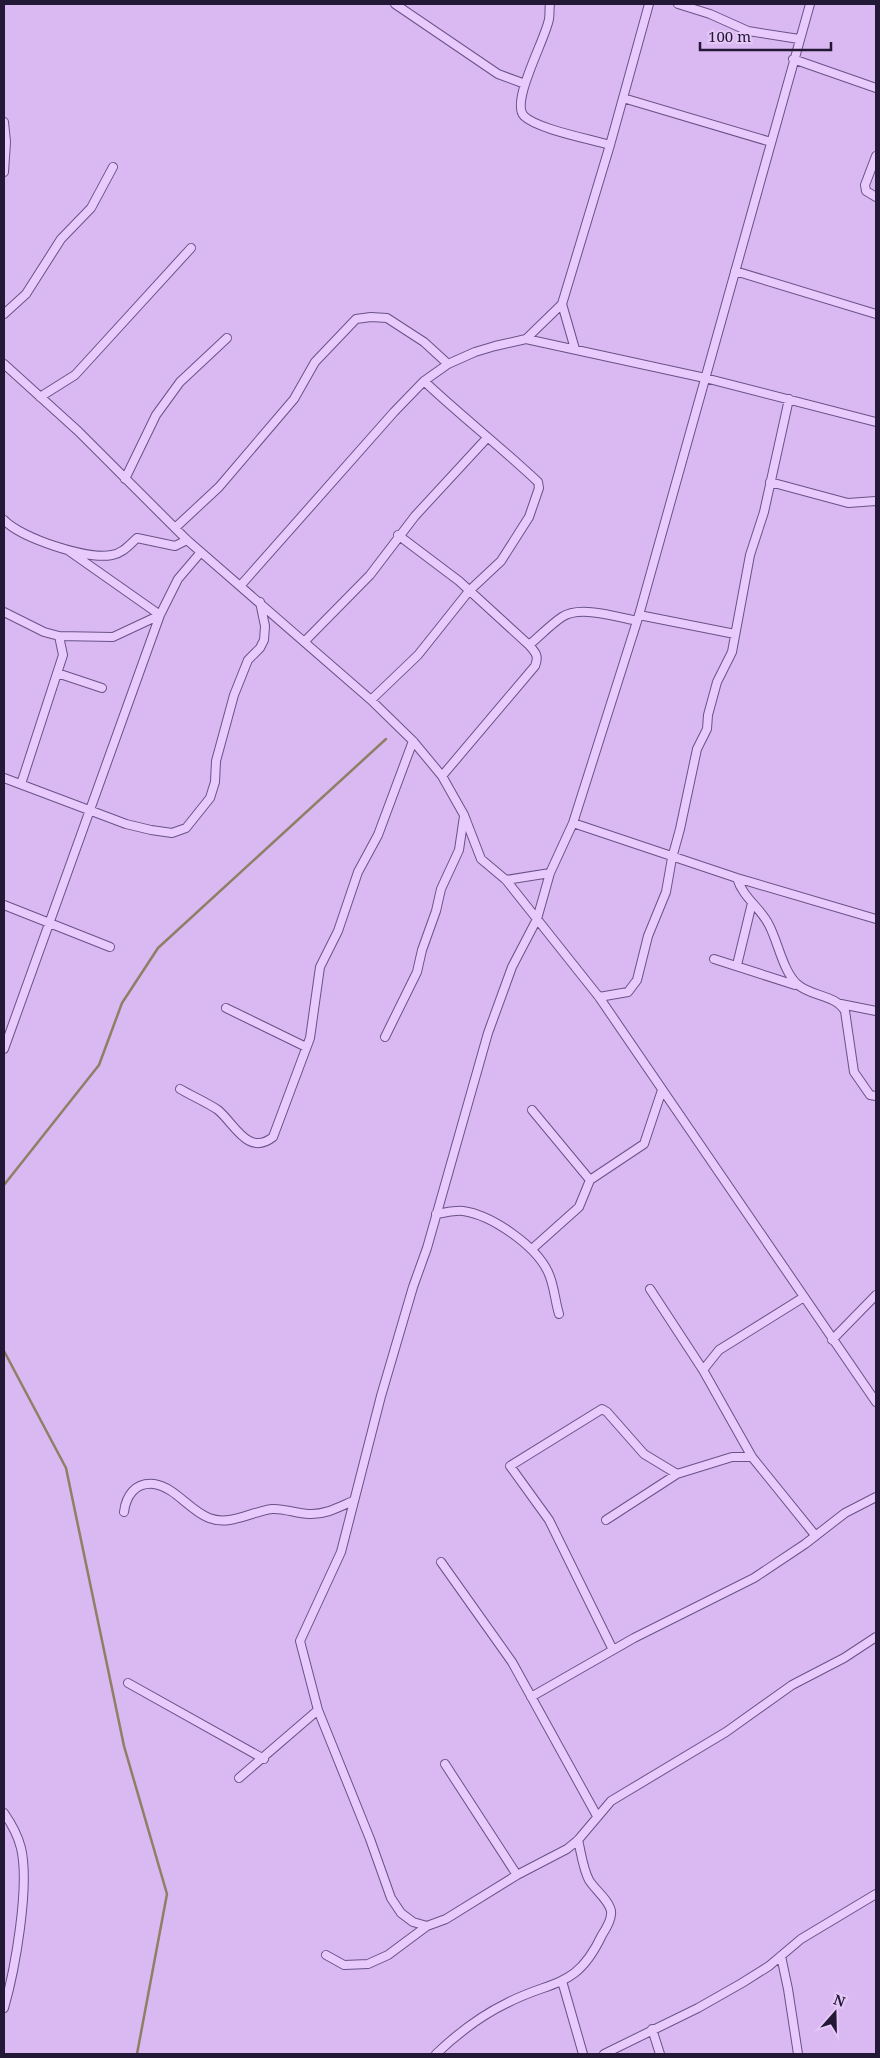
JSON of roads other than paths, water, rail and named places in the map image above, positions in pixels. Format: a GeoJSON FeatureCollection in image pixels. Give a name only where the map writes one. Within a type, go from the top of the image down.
{"type":"FeatureCollection","features":[{"type":"Feature","properties":{"kind":"street"},"geometry":{"type":"LineString","coordinates":[[395,4],[498,74],[525,84]]}},
{"type":"Feature","properties":{"kind":"street"},"geometry":{"type":"LineString","coordinates":[[550,4],[549,19],[519,104],[520,112],[536,124],[610,145]]}},
{"type":"Feature","properties":{"kind":"street"},"geometry":{"type":"LineString","coordinates":[[526,339],[562,304],[610,145],[649,4]]}},
{"type":"Feature","properties":{"kind":"street"},"geometry":{"type":"LineString","coordinates":[[678,4],[710,14],[748,31],[799,39]]}},
{"type":"Feature","properties":{"kind":"street"},"geometry":{"type":"LineString","coordinates":[[427,1926],[413,1922],[402,1913],[391,1898],[370,1839],[318,1710],[300,1641],[341,1552],[396,1344],[427,1248],[488,1033],[512,967],[537,919],[550,873],[573,823],[638,618],[793,59],[810,4]]}},
{"type":"Feature","properties":{"kind":"street"},"geometry":{"type":"LineString","coordinates":[[793,59],[876,88]]}},
{"type":"Feature","properties":{"kind":"street"},"geometry":{"type":"LineString","coordinates":[[623,98],[771,142]]}},
{"type":"Feature","properties":{"kind":"street"},"geometry":{"type":"LineString","coordinates":[[4,122],[4,172]]}},
{"type":"Feature","properties":{"kind":"street"},"geometry":{"type":"LineString","coordinates":[[876,156],[865,185],[866,191],[876,197]]}},
{"type":"Feature","properties":{"kind":"street"},"geometry":{"type":"LineString","coordinates":[[4,314],[26,294],[61,239],[90,208],[113,167]]}},
{"type":"Feature","properties":{"kind":"street"},"geometry":{"type":"LineString","coordinates":[[40,397],[75,375],[191,248]]}},
{"type":"Feature","properties":{"kind":"street"},"geometry":{"type":"LineString","coordinates":[[735,271],[876,314]]}},
{"type":"Feature","properties":{"kind":"street"},"geometry":{"type":"LineString","coordinates":[[562,304],[575,349]]}},
{"type":"Feature","properties":{"kind":"street"},"geometry":{"type":"LineString","coordinates":[[175,528],[219,487],[294,399],[315,362],[356,319],[371,317],[387,318],[424,342],[448,364]]}},
{"type":"Feature","properties":{"kind":"street"},"geometry":{"type":"LineString","coordinates":[[125,479],[156,415],[180,382],[227,338]]}},
{"type":"Feature","properties":{"kind":"street"},"geometry":{"type":"LineString","coordinates":[[241,585],[394,412],[424,381],[448,364],[475,352],[526,339],[705,378],[876,422]]}},
{"type":"Feature","properties":{"kind":"street"},"geometry":{"type":"LineString","coordinates":[[4,364],[78,431],[201,552],[305,641],[371,700],[413,741],[442,776],[464,814],[481,859],[506,880],[599,998],[876,1402]]}},
{"type":"Feature","properties":{"kind":"street"},"geometry":{"type":"LineString","coordinates":[[371,700],[418,655],[469,591],[501,561],[529,518],[539,488],[538,482],[506,452],[487,438],[424,381]]}},
{"type":"Feature","properties":{"kind":"street"},"geometry":{"type":"LineString","coordinates":[[599,998],[628,992],[636,980],[648,936],[666,892],[697,749],[707,730],[712,697],[717,682],[732,652],[750,555],[764,512],[789,399]]}},
{"type":"Feature","properties":{"kind":"street"},"geometry":{"type":"LineString","coordinates":[[305,641],[370,575],[398,535],[487,438]]}},
{"type":"Feature","properties":{"kind":"street"},"geometry":{"type":"LineString","coordinates":[[770,482],[848,503],[876,501]]}},
{"type":"Feature","properties":{"kind":"street"},"geometry":{"type":"LineString","coordinates":[[4,520],[10,526],[69,551],[160,615]]}},
{"type":"Feature","properties":{"kind":"street"},"geometry":{"type":"LineString","coordinates":[[398,535],[469,591],[530,645],[537,654],[538,660],[535,666],[442,776]]}},
{"type":"Feature","properties":{"kind":"street"},"geometry":{"type":"LineString","coordinates":[[69,551],[111,556],[122,552],[137,538],[175,546],[188,540]]}},
{"type":"Feature","properties":{"kind":"street"},"geometry":{"type":"LineString","coordinates":[[4,1049],[160,615],[178,579],[201,552]]}},
{"type":"Feature","properties":{"kind":"street"},"geometry":{"type":"LineString","coordinates":[[4,778],[126,824],[172,833],[186,828],[210,798],[215,782],[216,761],[234,695],[248,660],[260,648],[264,640],[265,626],[260,602]]}},
{"type":"Feature","properties":{"kind":"street"},"geometry":{"type":"LineString","coordinates":[[4,612],[44,632],[60,636],[113,637],[160,615]]}},
{"type":"Feature","properties":{"kind":"street"},"geometry":{"type":"LineString","coordinates":[[530,645],[562,616],[574,612],[638,618],[735,634]]}},
{"type":"Feature","properties":{"kind":"street"},"geometry":{"type":"LineString","coordinates":[[21,784],[62,656],[60,636]]}},
{"type":"Feature","properties":{"kind":"street"},"geometry":{"type":"LineString","coordinates":[[57,673],[102,688]]}},
{"type":"Feature","properties":{"kind":"street"},"geometry":{"type":"LineString","coordinates":[[180,1089],[218,1110],[243,1137],[259,1143],[266,1142],[273,1137],[310,1038],[320,967],[338,931],[358,872],[378,835],[413,741]]}},
{"type":"Feature","properties":{"kind":"street"},"geometry":{"type":"LineString","coordinates":[[385,1037],[417,972],[441,889],[459,850],[464,814]]}},
{"type":"Feature","properties":{"kind":"street"},"geometry":{"type":"LineString","coordinates":[[573,823],[672,858],[876,920]]}},
{"type":"Feature","properties":{"kind":"street"},"geometry":{"type":"LineString","coordinates":[[506,880],[550,873]]}},
{"type":"Feature","properties":{"kind":"street"},"geometry":{"type":"LineString","coordinates":[[737,878],[741,890],[769,923],[791,978],[799,986]]}},
{"type":"Feature","properties":{"kind":"street"},"geometry":{"type":"LineString","coordinates":[[737,965],[752,903]]}},
{"type":"Feature","properties":{"kind":"street"},"geometry":{"type":"LineString","coordinates":[[4,905],[110,947]]}},
{"type":"Feature","properties":{"kind":"street"},"geometry":{"type":"LineString","coordinates":[[714,959],[799,986],[841,1004],[876,1011]]}},
{"type":"Feature","properties":{"kind":"street"},"geometry":{"type":"LineString","coordinates":[[841,1004],[845,1011],[854,1072],[870,1095],[876,1096]]}},
{"type":"Feature","properties":{"kind":"street"},"geometry":{"type":"LineString","coordinates":[[226,1008],[306,1047]]}},
{"type":"Feature","properties":{"kind":"street"},"geometry":{"type":"LineString","coordinates":[[532,1249],[574,1213],[579,1207],[590,1180],[644,1144],[662,1090]]}},
{"type":"Feature","properties":{"kind":"street"},"geometry":{"type":"LineString","coordinates":[[532,1110],[590,1180]]}},
{"type":"Feature","properties":{"kind":"street"},"geometry":{"type":"LineString","coordinates":[[436,1214],[462,1211],[484,1217],[497,1223],[532,1249],[541,1259],[549,1275],[559,1314]]}},
{"type":"Feature","properties":{"kind":"street"},"geometry":{"type":"LineString","coordinates":[[650,1289],[703,1370],[752,1457],[798,1517],[815,1535]]}},
{"type":"Feature","properties":{"kind":"street"},"geometry":{"type":"LineString","coordinates":[[832,1340],[876,1295]]}},
{"type":"Feature","properties":{"kind":"street"},"geometry":{"type":"LineString","coordinates":[[703,1370],[719,1350],[804,1297]]}},
{"type":"Feature","properties":{"kind":"street"},"geometry":{"type":"LineString","coordinates":[[613,1650],[549,1520],[510,1466],[602,1409],[607,1412],[644,1454],[677,1474]]}},
{"type":"Feature","properties":{"kind":"street"},"geometry":{"type":"LineString","coordinates":[[606,1520],[677,1474],[732,1456],[752,1457]]}},
{"type":"Feature","properties":{"kind":"street"},"geometry":{"type":"LineString","coordinates":[[124,1512],[126,1498],[143,1485],[154,1484],[169,1491],[208,1518],[229,1521],[258,1511],[275,1509],[310,1514],[334,1510],[353,1501]]}},
{"type":"Feature","properties":{"kind":"street"},"geometry":{"type":"LineString","coordinates":[[531,1697],[682,1613],[754,1578],[805,1544],[845,1513],[876,1497]]}},
{"type":"Feature","properties":{"kind":"street"},"geometry":{"type":"LineString","coordinates":[[441,1562],[512,1662],[597,1816]]}},
{"type":"Feature","properties":{"kind":"street"},"geometry":{"type":"LineString","coordinates":[[326,1955],[344,1965],[368,1964],[388,1955],[427,1926],[446,1919],[517,1875],[567,1849],[578,1840],[611,1801],[726,1732],[792,1684],[844,1658],[876,1637]]}},
{"type":"Feature","properties":{"kind":"street"},"geometry":{"type":"LineString","coordinates":[[128,1684],[264,1759]]}},
{"type":"Feature","properties":{"kind":"street"},"geometry":{"type":"LineString","coordinates":[[239,1778],[264,1759],[318,1710]]}},
{"type":"Feature","properties":{"kind":"street"},"geometry":{"type":"LineString","coordinates":[[446,1764],[517,1875]]}},
{"type":"Feature","properties":{"kind":"street"},"geometry":{"type":"LineString","coordinates":[[4,1814],[10,1822],[21,1848],[24,1885],[18,1940],[4,2008]]}},
{"type":"Feature","properties":{"kind":"street"},"geometry":{"type":"LineString","coordinates":[[436,2054],[469,2025],[508,2002],[576,1974],[594,1953],[611,1913],[609,1904],[598,1894],[588,1878],[578,1840]]}},
{"type":"Feature","properties":{"kind":"street"},"geometry":{"type":"LineString","coordinates":[[604,2054],[698,2008],[742,1983],[770,1966],[807,1935],[876,1894]]}},
{"type":"Feature","properties":{"kind":"street"},"geometry":{"type":"LineString","coordinates":[[781,1956],[798,2054]]}},
{"type":"Feature","properties":{"kind":"street"},"geometry":{"type":"LineString","coordinates":[[562,1981],[583,2054]]}},
{"type":"Feature","properties":{"kind":"street"},"geometry":{"type":"LineString","coordinates":[[652,2029],[660,2054]]}},
{"type":"Feature","properties":{"kind":"waterway"},"geometry":{"type":"LineString","coordinates":[[4,1185],[99,1065],[122,1003],[158,948],[386,739]]}},
{"type":"Feature","properties":{"kind":"waterway"},"geometry":{"type":"LineString","coordinates":[[4,1351],[66,1468],[124,1746],[167,1894],[137,2054]]}}]}
